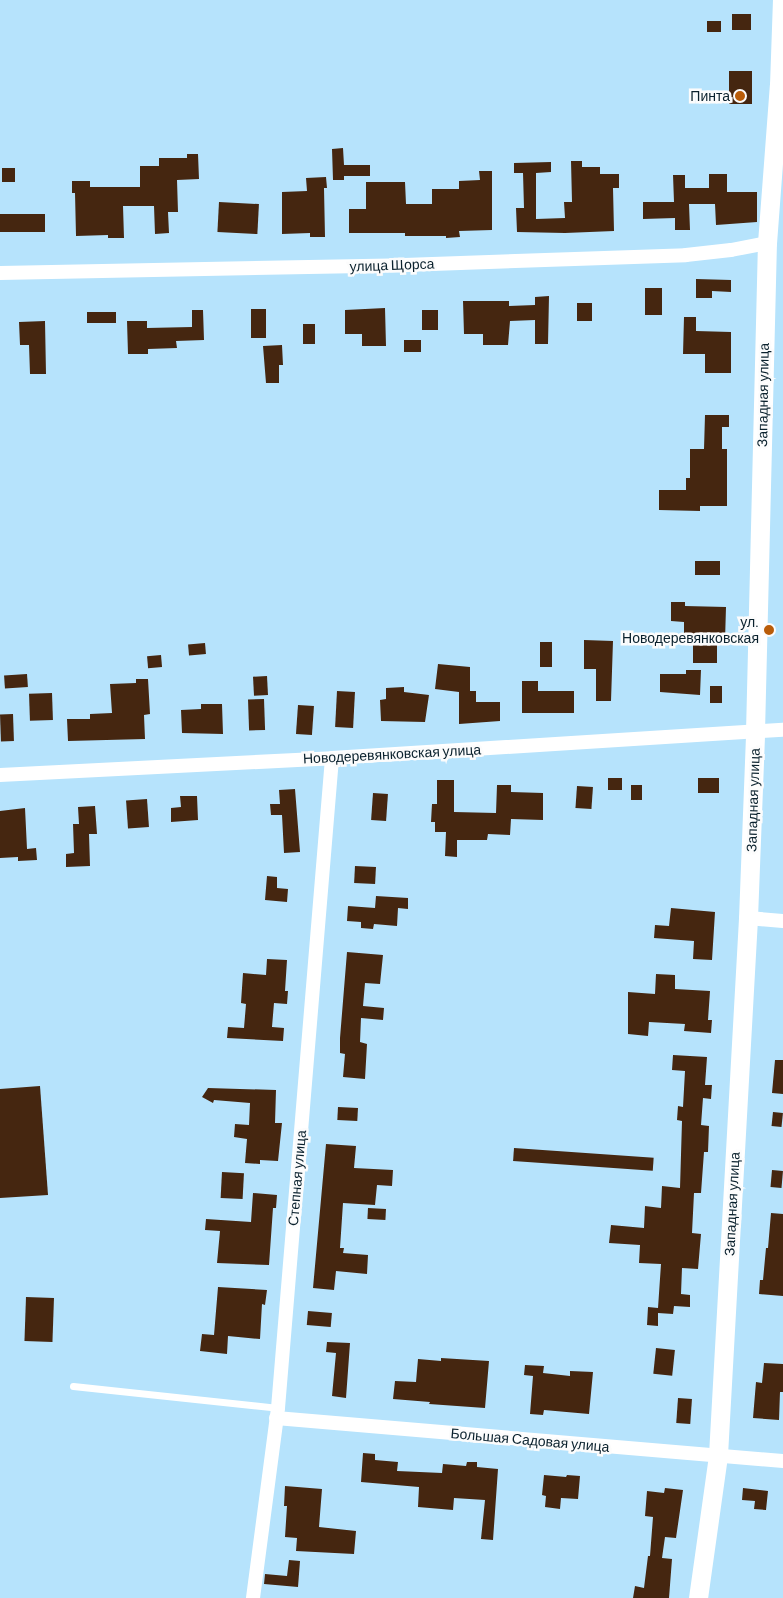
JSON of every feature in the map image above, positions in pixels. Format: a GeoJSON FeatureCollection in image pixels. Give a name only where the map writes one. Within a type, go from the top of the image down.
{"type":"FeatureCollection","features":[{"type":"Feature","properties":{"kind":"main road","name":"Западная улица"},"geometry":{"type":"LineString","coordinates":[[698,1598],[718,1455],[748,918],[775,241],[778,85],[782,0]]}},
{"type":"Feature","properties":{"kind":"street","name":"улица Щорса"},"geometry":{"type":"LineString","coordinates":[[0,273],[404,265],[677,255],[731,250],[775,241]]}},
{"type":"Feature","properties":{"kind":"street","name":"Новодеревянковская улица"},"geometry":{"type":"LineString","coordinates":[[0,775],[332,758],[783,730]]}},
{"type":"Feature","properties":{"kind":"street","name":"Степная улица"},"geometry":{"type":"LineString","coordinates":[[253,1598],[277,1413],[332,758]]}},
{"type":"Feature","properties":{"kind":"street"},"geometry":{"type":"LineString","coordinates":[[748,918],[783,921]]}},
{"type":"Feature","properties":{"kind":"street","name":"Большая Садовая улица"},"geometry":{"type":"LineString","coordinates":[[277,1413],[783,1461]]}},
{"type":"Feature","properties":{"kind":"lane"},"geometry":{"type":"LineString","coordinates":[[73,1386],[277,1413]]}},
{"type":"Feature","properties":{"kind":"building"},"geometry":{"type":"Polygon","coordinates":[[[732,14],[751,14],[751,30],[732,30],[732,14]]]}},
{"type":"Feature","properties":{"kind":"building"},"geometry":{"type":"Polygon","coordinates":[[[707,21],[721,21],[721,32],[707,32],[707,21]]]}},
{"type":"Feature","properties":{"kind":"building"},"geometry":{"type":"Polygon","coordinates":[[[729,71],[752,71],[752,104],[729,104],[729,71]]]}},
{"type":"Feature","properties":{"kind":"building"},"geometry":{"type":"Polygon","coordinates":[[[343,148],[344,165],[370,165],[370,176],[344,176],[344,180],[333,180],[332,149],[343,148]]]}},
{"type":"Feature","properties":{"kind":"building"},"geometry":{"type":"Polygon","coordinates":[[[187,154],[198,154],[199,179],[177,180],[178,212],[168,212],[169,233],[155,234],[154,206],[123,206],[124,238],[108,238],[108,235],[76,236],[75,193],[72,193],[72,181],[90,181],[90,187],[140,187],[140,166],[159,166],[159,158],[187,158],[187,154]]]}},
{"type":"Feature","properties":{"kind":"building"},"geometry":{"type":"Polygon","coordinates":[[[571,161],[582,161],[582,167],[600,167],[600,174],[619,174],[619,188],[613,188],[614,231],[517,232],[516,208],[524,208],[523,173],[514,173],[514,163],[551,162],[551,172],[536,173],[536,219],[565,218],[564,202],[572,202],[571,161]]]}},
{"type":"Feature","properties":{"kind":"building"},"geometry":{"type":"Polygon","coordinates":[[[2,168],[15,168],[15,182],[2,182],[2,168]]]}},
{"type":"Feature","properties":{"kind":"building"},"geometry":{"type":"Polygon","coordinates":[[[479,171],[492,171],[492,230],[459,231],[460,237],[446,238],[446,236],[405,236],[405,233],[349,233],[349,209],[366,209],[366,182],[405,182],[406,204],[432,204],[432,189],[459,189],[459,181],[480,180],[479,171]]]}},
{"type":"Feature","properties":{"kind":"building"},"geometry":{"type":"Polygon","coordinates":[[[709,174],[727,174],[727,192],[757,192],[757,222],[716,225],[715,204],[689,204],[690,230],[675,230],[675,218],[643,219],[643,202],[674,202],[673,175],[685,175],[685,188],[709,188],[709,174]]]}},
{"type":"Feature","properties":{"kind":"building"},"geometry":{"type":"Polygon","coordinates":[[[326,177],[327,188],[324,188],[325,237],[310,237],[310,233],[282,234],[282,192],[307,191],[306,178],[326,177]]]}},
{"type":"Feature","properties":{"kind":"building"},"geometry":{"type":"Polygon","coordinates":[[[219,202],[259,204],[257,234],[217,232],[219,202]]]}},
{"type":"Feature","properties":{"kind":"building"},"geometry":{"type":"Polygon","coordinates":[[[0,214],[45,214],[45,232],[0,232],[0,214]]]}},
{"type":"Feature","properties":{"kind":"building"},"geometry":{"type":"Polygon","coordinates":[[[696,279],[731,280],[731,292],[712,291],[712,298],[696,298],[696,279]]]}},
{"type":"Feature","properties":{"kind":"building"},"geometry":{"type":"Polygon","coordinates":[[[645,288],[662,288],[662,315],[645,315],[645,288]]]}},
{"type":"Feature","properties":{"kind":"building"},"geometry":{"type":"Polygon","coordinates":[[[549,296],[548,344],[535,344],[535,320],[510,321],[508,345],[483,345],[483,334],[464,334],[463,301],[509,301],[509,306],[535,305],[535,297],[549,296]]]}},
{"type":"Feature","properties":{"kind":"building"},"geometry":{"type":"Polygon","coordinates":[[[577,303],[592,303],[592,321],[577,321],[577,303]]]}},
{"type":"Feature","properties":{"kind":"building"},"geometry":{"type":"Polygon","coordinates":[[[385,308],[386,346],[362,346],[362,334],[345,334],[345,310],[385,308]]]}},
{"type":"Feature","properties":{"kind":"building"},"geometry":{"type":"Polygon","coordinates":[[[251,309],[266,309],[266,338],[251,338],[251,309]]]}},
{"type":"Feature","properties":{"kind":"building"},"geometry":{"type":"Polygon","coordinates":[[[192,310],[203,310],[204,340],[176,341],[177,348],[148,349],[148,354],[128,354],[127,321],[147,321],[147,328],[192,327],[192,310]]]}},
{"type":"Feature","properties":{"kind":"building"},"geometry":{"type":"Polygon","coordinates":[[[422,310],[438,310],[438,330],[422,330],[422,310]]]}},
{"type":"Feature","properties":{"kind":"building"},"geometry":{"type":"Polygon","coordinates":[[[87,312],[116,312],[116,323],[87,323],[87,312]]]}},
{"type":"Feature","properties":{"kind":"building"},"geometry":{"type":"Polygon","coordinates":[[[684,317],[696,317],[696,331],[731,332],[731,373],[705,373],[705,354],[683,354],[684,317]]]}},
{"type":"Feature","properties":{"kind":"building"},"geometry":{"type":"Polygon","coordinates":[[[45,321],[46,374],[30,374],[29,345],[20,345],[19,322],[45,321]]]}},
{"type":"Feature","properties":{"kind":"building"},"geometry":{"type":"Polygon","coordinates":[[[303,324],[315,324],[315,344],[303,344],[303,324]]]}},
{"type":"Feature","properties":{"kind":"building"},"geometry":{"type":"Polygon","coordinates":[[[404,340],[421,340],[421,352],[404,352],[404,340]]]}},
{"type":"Feature","properties":{"kind":"building"},"geometry":{"type":"Polygon","coordinates":[[[282,345],[283,365],[279,365],[279,383],[266,383],[263,346],[282,345]]]}},
{"type":"Feature","properties":{"kind":"building"},"geometry":{"type":"Polygon","coordinates":[[[705,415],[729,415],[729,427],[722,427],[722,449],[727,449],[727,506],[700,506],[700,511],[659,510],[659,490],[686,490],[686,478],[690,478],[690,449],[704,449],[705,415]]]}},
{"type":"Feature","properties":{"kind":"building"},"geometry":{"type":"Polygon","coordinates":[[[695,561],[720,561],[720,575],[695,575],[695,561]]]}},
{"type":"Feature","properties":{"kind":"building"},"geometry":{"type":"Polygon","coordinates":[[[671,602],[685,602],[685,606],[726,607],[725,641],[717,641],[717,663],[693,663],[693,640],[684,640],[684,622],[671,621],[671,602]]]}},
{"type":"Feature","properties":{"kind":"building"},"geometry":{"type":"Polygon","coordinates":[[[584,640],[613,641],[611,701],[596,701],[596,669],[584,669],[584,640]]]}},
{"type":"Feature","properties":{"kind":"building"},"geometry":{"type":"Polygon","coordinates":[[[540,642],[552,642],[552,667],[540,667],[540,642]]]}},
{"type":"Feature","properties":{"kind":"building"},"geometry":{"type":"Polygon","coordinates":[[[205,643],[206,654],[189,655],[188,644],[205,643]]]}},
{"type":"Feature","properties":{"kind":"building"},"geometry":{"type":"Polygon","coordinates":[[[161,655],[162,667],[148,668],[147,656],[161,655]]]}},
{"type":"Feature","properties":{"kind":"building"},"geometry":{"type":"Polygon","coordinates":[[[438,664],[470,667],[470,691],[476,691],[476,702],[500,702],[500,721],[459,724],[459,692],[435,689],[438,664]]]}},
{"type":"Feature","properties":{"kind":"building"},"geometry":{"type":"Polygon","coordinates":[[[686,670],[701,670],[700,695],[660,692],[660,674],[686,674],[686,670]]]}},
{"type":"Feature","properties":{"kind":"building"},"geometry":{"type":"Polygon","coordinates":[[[27,674],[28,687],[5,689],[4,676],[27,674]]]}},
{"type":"Feature","properties":{"kind":"building"},"geometry":{"type":"Polygon","coordinates":[[[267,676],[268,695],[254,696],[253,677],[267,676]]]}},
{"type":"Feature","properties":{"kind":"building"},"geometry":{"type":"Polygon","coordinates":[[[136,679],[148,679],[150,714],[144,715],[145,739],[68,741],[67,719],[90,719],[90,714],[112,713],[110,684],[136,683],[136,679]]]}},
{"type":"Feature","properties":{"kind":"building"},"geometry":{"type":"Polygon","coordinates":[[[522,681],[538,681],[538,691],[574,691],[574,713],[522,713],[522,681]]]}},
{"type":"Feature","properties":{"kind":"building"},"geometry":{"type":"Polygon","coordinates":[[[710,686],[722,686],[722,703],[710,703],[710,686]]]}},
{"type":"Feature","properties":{"kind":"building"},"geometry":{"type":"Polygon","coordinates":[[[404,687],[404,692],[429,695],[425,722],[381,721],[380,700],[386,699],[386,688],[404,687]]]}},
{"type":"Feature","properties":{"kind":"building"},"geometry":{"type":"Polygon","coordinates":[[[337,691],[355,692],[353,728],[335,727],[337,691]]]}},
{"type":"Feature","properties":{"kind":"building"},"geometry":{"type":"Polygon","coordinates":[[[52,693],[53,720],[30,721],[29,694],[52,693]]]}},
{"type":"Feature","properties":{"kind":"building"},"geometry":{"type":"Polygon","coordinates":[[[264,699],[265,730],[249,731],[248,700],[264,699]]]}},
{"type":"Feature","properties":{"kind":"building"},"geometry":{"type":"Polygon","coordinates":[[[201,704],[222,704],[223,734],[182,733],[181,710],[201,709],[201,704]]]}},
{"type":"Feature","properties":{"kind":"building"},"geometry":{"type":"Polygon","coordinates":[[[298,705],[314,706],[312,735],[296,734],[298,705]]]}},
{"type":"Feature","properties":{"kind":"building"},"geometry":{"type":"Polygon","coordinates":[[[0,714],[13,714],[14,741],[1,741],[0,714]]]}},
{"type":"Feature","properties":{"kind":"building"},"geometry":{"type":"Polygon","coordinates":[[[608,778],[622,778],[622,790],[608,790],[608,778]]]}},
{"type":"Feature","properties":{"kind":"building"},"geometry":{"type":"Polygon","coordinates":[[[698,778],[719,778],[719,793],[698,793],[698,778]]]}},
{"type":"Feature","properties":{"kind":"building"},"geometry":{"type":"Polygon","coordinates":[[[437,780],[454,780],[454,812],[496,813],[497,785],[511,785],[511,792],[543,793],[543,820],[511,819],[510,835],[488,834],[487,840],[457,840],[457,857],[445,856],[446,832],[435,832],[435,822],[431,822],[432,804],[437,804],[437,780]]]}},
{"type":"Feature","properties":{"kind":"building"},"geometry":{"type":"Polygon","coordinates":[[[631,785],[642,785],[642,800],[631,800],[631,785]]]}},
{"type":"Feature","properties":{"kind":"building"},"geometry":{"type":"Polygon","coordinates":[[[577,786],[593,787],[591,809],[575,808],[577,786]]]}},
{"type":"Feature","properties":{"kind":"building"},"geometry":{"type":"Polygon","coordinates":[[[295,789],[300,852],[284,853],[282,815],[271,815],[270,804],[280,804],[279,790],[295,789]]]}},
{"type":"Feature","properties":{"kind":"building"},"geometry":{"type":"Polygon","coordinates":[[[373,793],[388,794],[386,821],[371,820],[373,793]]]}},
{"type":"Feature","properties":{"kind":"building"},"geometry":{"type":"Polygon","coordinates":[[[180,796],[197,796],[198,820],[171,822],[171,808],[181,807],[180,796]]]}},
{"type":"Feature","properties":{"kind":"building"},"geometry":{"type":"Polygon","coordinates":[[[147,799],[149,827],[128,828],[126,800],[147,799]]]}},
{"type":"Feature","properties":{"kind":"building"},"geometry":{"type":"Polygon","coordinates":[[[95,806],[97,834],[89,834],[90,866],[66,867],[66,854],[74,853],[73,824],[79,824],[78,807],[95,806]]]}},
{"type":"Feature","properties":{"kind":"building"},"geometry":{"type":"Polygon","coordinates":[[[25,808],[27,849],[36,848],[37,860],[18,861],[18,857],[0,858],[0,811],[25,808]]]}},
{"type":"Feature","properties":{"kind":"building"},"geometry":{"type":"Polygon","coordinates":[[[355,866],[376,867],[375,884],[354,883],[355,866]]]}},
{"type":"Feature","properties":{"kind":"building"},"geometry":{"type":"Polygon","coordinates":[[[267,876],[277,877],[277,888],[288,889],[287,902],[265,900],[267,876]]]}},
{"type":"Feature","properties":{"kind":"building"},"geometry":{"type":"Polygon","coordinates":[[[376,896],[408,898],[408,909],[398,908],[397,926],[374,924],[373,929],[361,928],[361,922],[347,921],[348,906],[375,908],[376,896]]]}},
{"type":"Feature","properties":{"kind":"building"},"geometry":{"type":"Polygon","coordinates":[[[671,908],[715,912],[712,960],[693,959],[694,941],[654,938],[655,925],[669,926],[671,908]]]}},
{"type":"Feature","properties":{"kind":"building"},"geometry":{"type":"Polygon","coordinates":[[[347,952],[383,955],[380,984],[365,983],[363,1006],[384,1008],[383,1020],[361,1018],[360,1042],[367,1044],[365,1079],[343,1077],[345,1054],[340,1053],[340,1038],[347,952]]]}},
{"type":"Feature","properties":{"kind":"building"},"geometry":{"type":"Polygon","coordinates":[[[267,959],[287,960],[285,991],[288,991],[287,1004],[274,1003],[272,1027],[284,1028],[283,1041],[227,1038],[228,1027],[244,1028],[246,1004],[241,1003],[243,973],[266,975],[267,959]]]}},
{"type":"Feature","properties":{"kind":"building"},"geometry":{"type":"Polygon","coordinates":[[[656,974],[675,975],[675,989],[710,991],[708,1020],[712,1020],[711,1033],[684,1031],[685,1024],[649,1022],[648,1036],[628,1034],[628,992],[655,994],[656,974]]]}},
{"type":"Feature","properties":{"kind":"building"},"geometry":{"type":"Polygon","coordinates":[[[673,1055],[707,1057],[705,1085],[712,1085],[711,1099],[703,1098],[701,1125],[709,1126],[708,1152],[704,1152],[701,1193],[694,1193],[692,1233],[701,1234],[698,1269],[682,1268],[681,1294],[690,1295],[690,1307],[674,1306],[673,1314],[658,1313],[658,1326],[647,1325],[648,1307],[658,1308],[661,1264],[639,1263],[640,1245],[609,1243],[611,1225],[644,1228],[645,1206],[661,1208],[662,1186],[680,1188],[682,1121],[677,1120],[678,1106],[683,1107],[685,1071],[672,1070],[673,1055]]]}},
{"type":"Feature","properties":{"kind":"building"},"geometry":{"type":"Polygon","coordinates":[[[775,1060],[783,1060],[783,1094],[772,1093],[775,1060]]]}},
{"type":"Feature","properties":{"kind":"building"},"geometry":{"type":"Polygon","coordinates":[[[40,1086],[48,1195],[0,1198],[0,1089],[40,1086]]]}},
{"type":"Feature","properties":{"kind":"building"},"geometry":{"type":"Polygon","coordinates":[[[208,1088],[276,1090],[275,1123],[282,1123],[278,1161],[260,1160],[260,1164],[245,1163],[247,1139],[234,1137],[235,1124],[249,1125],[250,1103],[214,1100],[213,1103],[202,1097],[208,1088]]]}},
{"type":"Feature","properties":{"kind":"building"},"geometry":{"type":"Polygon","coordinates":[[[338,1107],[358,1108],[357,1121],[337,1120],[338,1107]]]}},
{"type":"Feature","properties":{"kind":"building"},"geometry":{"type":"Polygon","coordinates":[[[773,1112],[783,1113],[781,1127],[772,1126],[773,1112]]]}},
{"type":"Feature","properties":{"kind":"building"},"geometry":{"type":"Polygon","coordinates":[[[326,1144],[356,1146],[354,1168],[393,1170],[392,1186],[377,1185],[375,1205],[343,1203],[340,1248],[344,1248],[343,1253],[368,1255],[367,1274],[336,1271],[334,1290],[313,1288],[326,1144]]]}},
{"type":"Feature","properties":{"kind":"building"},"geometry":{"type":"Polygon","coordinates":[[[514,1148],[654,1158],[653,1171],[513,1161],[514,1148]]]}},
{"type":"Feature","properties":{"kind":"building"},"geometry":{"type":"Polygon","coordinates":[[[772,1170],[783,1171],[781,1188],[771,1187],[772,1170]]]}},
{"type":"Feature","properties":{"kind":"building"},"geometry":{"type":"Polygon","coordinates":[[[222,1172],[244,1173],[243,1199],[221,1198],[222,1172]]]}},
{"type":"Feature","properties":{"kind":"building"},"geometry":{"type":"Polygon","coordinates":[[[253,1193],[277,1195],[276,1208],[273,1208],[269,1265],[217,1263],[220,1231],[205,1230],[206,1219],[251,1222],[253,1193]]]}},
{"type":"Feature","properties":{"kind":"building"},"geometry":{"type":"Polygon","coordinates":[[[368,1208],[386,1209],[385,1220],[367,1219],[368,1208]]]}},
{"type":"Feature","properties":{"kind":"building"},"geometry":{"type":"Polygon","coordinates":[[[771,1213],[783,1214],[783,1296],[759,1294],[760,1280],[763,1280],[766,1248],[768,1248],[771,1213]]]}},
{"type":"Feature","properties":{"kind":"building"},"geometry":{"type":"Polygon","coordinates":[[[218,1287],[267,1290],[265,1305],[262,1304],[260,1339],[228,1336],[227,1354],[200,1351],[202,1334],[214,1335],[218,1287]]]}},
{"type":"Feature","properties":{"kind":"building"},"geometry":{"type":"Polygon","coordinates":[[[26,1297],[54,1298],[52,1342],[24,1341],[26,1297]]]}},
{"type":"Feature","properties":{"kind":"building"},"geometry":{"type":"Polygon","coordinates":[[[308,1311],[332,1313],[331,1327],[307,1325],[308,1311]]]}},
{"type":"Feature","properties":{"kind":"building"},"geometry":{"type":"Polygon","coordinates":[[[327,1342],[350,1343],[346,1398],[332,1396],[336,1353],[326,1352],[327,1342]]]}},
{"type":"Feature","properties":{"kind":"building"},"geometry":{"type":"Polygon","coordinates":[[[656,1348],[675,1350],[672,1376],[653,1374],[656,1348]]]}},
{"type":"Feature","properties":{"kind":"building"},"geometry":{"type":"Polygon","coordinates":[[[441,1358],[489,1361],[485,1408],[393,1399],[395,1381],[416,1382],[418,1359],[441,1361],[441,1358]]]}},
{"type":"Feature","properties":{"kind":"building"},"geometry":{"type":"Polygon","coordinates":[[[764,1363],[783,1364],[783,1392],[780,1392],[779,1420],[753,1418],[756,1382],[762,1383],[764,1363]]]}},
{"type":"Feature","properties":{"kind":"building"},"geometry":{"type":"Polygon","coordinates":[[[525,1365],[544,1366],[543,1373],[570,1376],[570,1371],[593,1372],[589,1414],[544,1410],[543,1415],[530,1414],[533,1376],[524,1375],[525,1365]]]}},
{"type":"Feature","properties":{"kind":"building"},"geometry":{"type":"Polygon","coordinates":[[[678,1398],[692,1399],[690,1424],[676,1423],[678,1398]]]}},
{"type":"Feature","properties":{"kind":"building"},"geometry":{"type":"Polygon","coordinates":[[[363,1453],[375,1454],[375,1460],[398,1462],[397,1471],[442,1473],[443,1464],[466,1466],[467,1462],[477,1462],[477,1467],[498,1469],[493,1540],[481,1539],[485,1500],[454,1498],[453,1510],[418,1507],[419,1487],[361,1482],[363,1453]]]}},
{"type":"Feature","properties":{"kind":"building"},"geometry":{"type":"Polygon","coordinates":[[[544,1475],[580,1476],[578,1499],[561,1498],[560,1509],[545,1507],[546,1496],[542,1495],[544,1475]]]}},
{"type":"Feature","properties":{"kind":"building"},"geometry":{"type":"Polygon","coordinates":[[[285,1486],[322,1489],[319,1527],[356,1531],[354,1554],[296,1551],[297,1538],[285,1537],[287,1506],[284,1506],[285,1486]]]}},
{"type":"Feature","properties":{"kind":"building"},"geometry":{"type":"Polygon","coordinates":[[[665,1488],[683,1490],[676,1538],[665,1537],[662,1558],[672,1559],[669,1598],[633,1598],[635,1586],[644,1588],[648,1556],[650,1556],[653,1517],[645,1516],[647,1491],[664,1493],[665,1488]]]}},
{"type":"Feature","properties":{"kind":"building"},"geometry":{"type":"Polygon","coordinates":[[[743,1488],[768,1491],[766,1510],[754,1509],[755,1501],[742,1500],[743,1488]]]}},
{"type":"Feature","properties":{"kind":"building"},"geometry":{"type":"Polygon","coordinates":[[[289,1560],[300,1561],[298,1587],[264,1584],[265,1574],[287,1576],[289,1560]]]}},
{"type":"Feature","properties":{"kind":"place","name":"Пинта"},"geometry":{"type":"Point","coordinates":[740,96]}},
{"type":"Feature","properties":{"kind":"place","name":"ул. Новодеревянковская"},"geometry":{"type":"Point","coordinates":[769,630]}}]}
